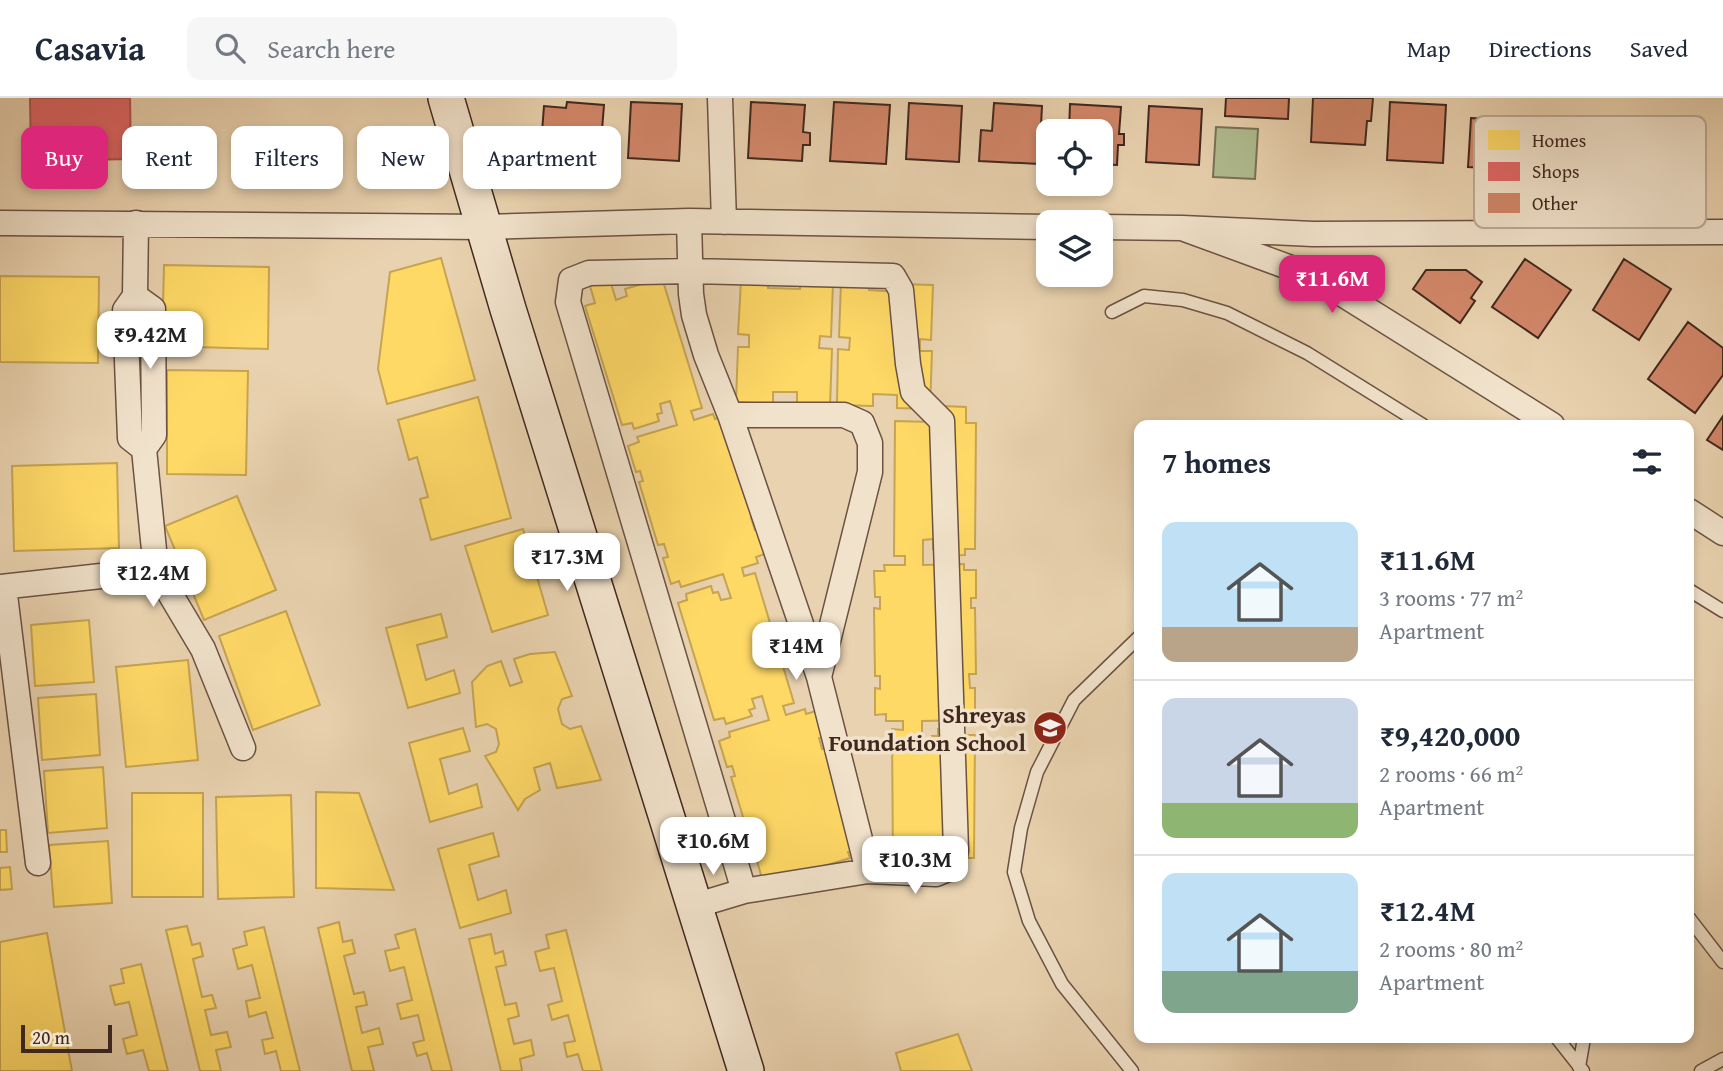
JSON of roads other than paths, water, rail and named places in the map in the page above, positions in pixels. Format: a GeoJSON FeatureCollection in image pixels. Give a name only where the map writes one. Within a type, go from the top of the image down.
{"type":"FeatureCollection","features":[{"type":"Feature","properties":{"kind":"street"},"geometry":{"type":"LineString","coordinates":[[446,98],[508,309],[746,1071]]}},
{"type":"Feature","properties":{"kind":"street"},"geometry":{"type":"LineString","coordinates":[[720,98],[724,222]]}},
{"type":"Feature","properties":{"kind":"street"},"geometry":{"type":"LineString","coordinates":[[689,221],[694,315],[818,677],[868,871]]}},
{"type":"Feature","properties":{"kind":"street"},"geometry":{"type":"LineString","coordinates":[[0,223],[485,227],[689,221],[1036,227]]}},
{"type":"Feature","properties":{"kind":"street"},"geometry":{"type":"LineString","coordinates":[[136,223],[135,296],[125,310],[130,438],[144,449],[156,570],[204,649],[243,748]]}},
{"type":"Feature","properties":{"kind":"street"},"geometry":{"type":"LineString","coordinates":[[1113,227],[1313,234],[1723,232]]}},
{"type":"Feature","properties":{"kind":"street"},"geometry":{"type":"LineString","coordinates":[[1182,228],[1320,280],[1544,420]]}},
{"type":"Feature","properties":{"kind":"street"},"geometry":{"type":"LineString","coordinates":[[1302,272],[1313,234]]}},
{"type":"Feature","properties":{"kind":"street"},"geometry":{"type":"LineString","coordinates":[[694,906],[762,886],[868,871],[936,874],[953,867],[956,850],[942,421],[913,392],[901,290],[893,276],[691,271],[589,273],[571,280],[568,302],[744,891]]}},
{"type":"Feature","properties":{"kind":"street"},"geometry":{"type":"LineString","coordinates":[[730,415],[844,415],[862,422],[870,443],[870,472],[818,677]]}},
{"type":"Feature","properties":{"kind":"street"},"geometry":{"type":"LineString","coordinates":[[1694,514],[1723,533]]}},
{"type":"Feature","properties":{"kind":"street"},"geometry":{"type":"LineString","coordinates":[[38,863],[2,587],[156,570]]}},
{"type":"Feature","properties":{"kind":"lane"},"geometry":{"type":"LineString","coordinates":[[1112,312],[1144,296],[1183,300],[1227,313],[1307,353],[1415,420]]}},
{"type":"Feature","properties":{"kind":"lane"},"geometry":{"type":"LineString","coordinates":[[1694,593],[1723,611]]}},
{"type":"Feature","properties":{"kind":"lane"},"geometry":{"type":"LineString","coordinates":[[1132,1071],[1062,985],[1030,920],[1014,872],[1021,828],[1037,772],[1074,700],[1134,641]]}},
{"type":"Feature","properties":{"kind":"lane"},"geometry":{"type":"LineString","coordinates":[[1694,924],[1723,962]]}},
{"type":"Feature","properties":{"kind":"lane"},"geometry":{"type":"LineString","coordinates":[[1561,1043],[1581,1069]]}},
{"type":"Feature","properties":{"kind":"lane"},"geometry":{"type":"LineString","coordinates":[[1581,1069],[1584,1043]]}},
{"type":"Feature","properties":{"kind":"lane"},"geometry":{"type":"LineString","coordinates":[[1701,1071],[1723,1059]]}},
{"type":"Feature","properties":{"kind":"place","name":"Shreyas Foundation School"},"geometry":{"type":"Point","coordinates":[1050,728]}}]}
